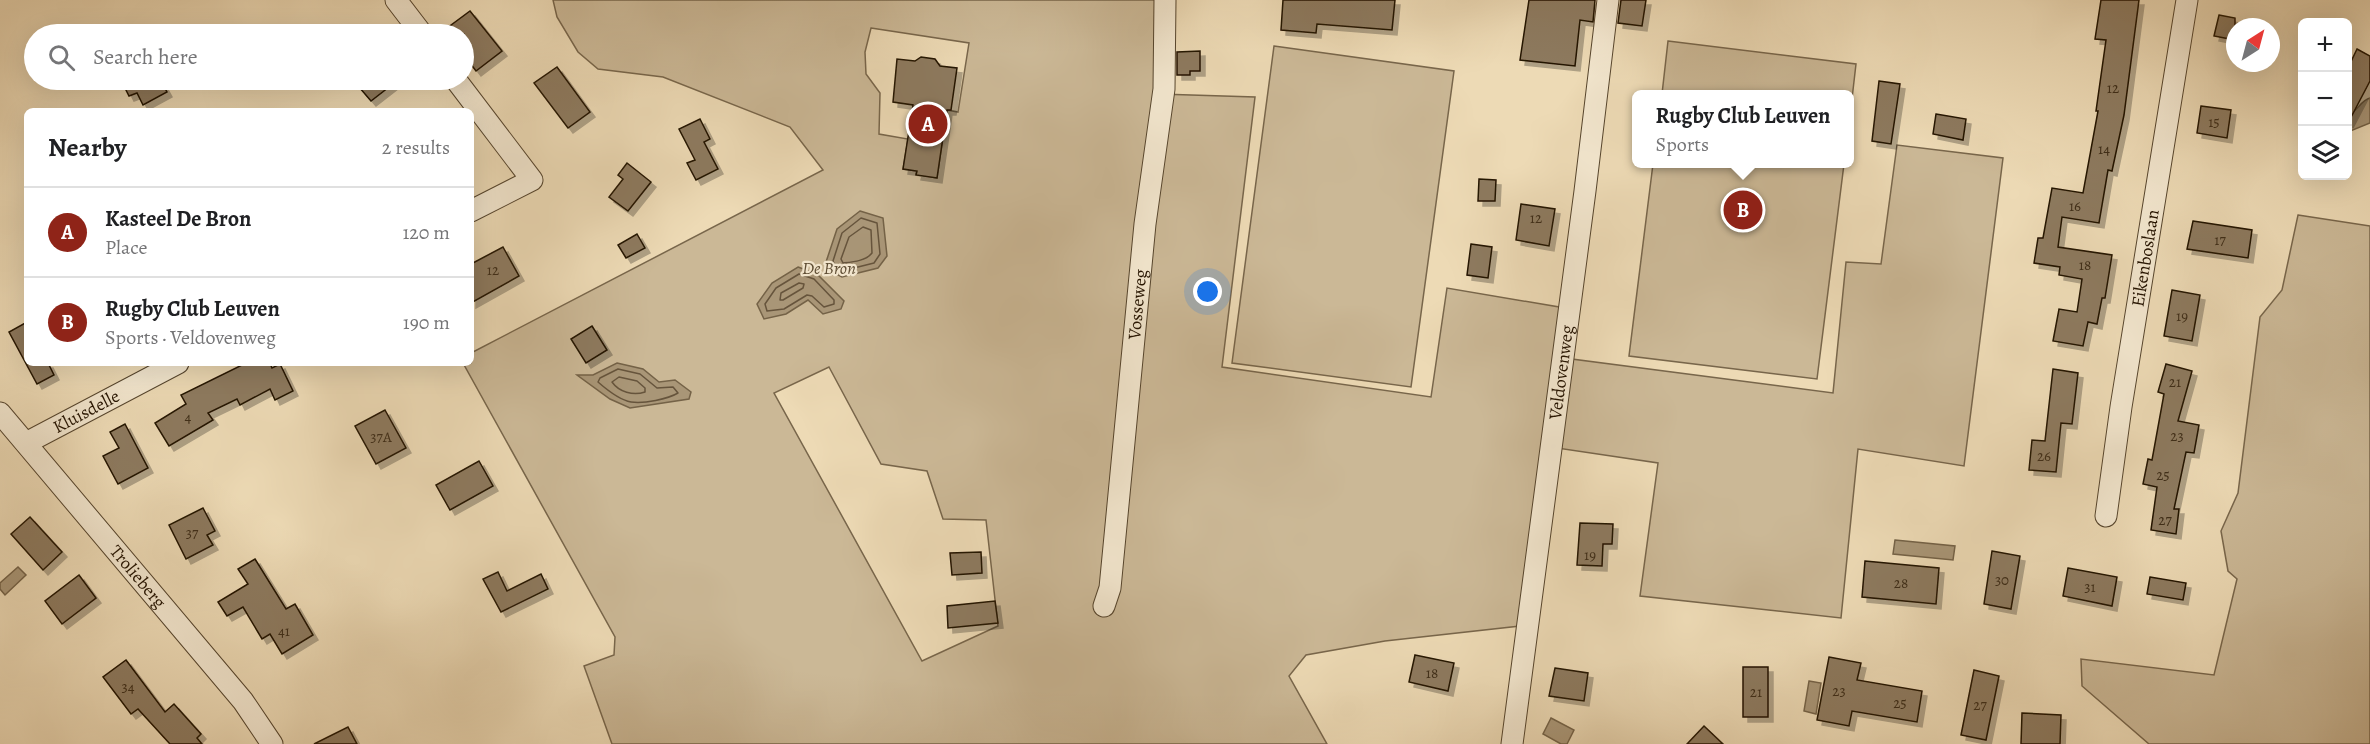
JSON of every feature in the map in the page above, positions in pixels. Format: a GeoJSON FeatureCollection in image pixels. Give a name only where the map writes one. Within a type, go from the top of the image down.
{"type":"FeatureCollection","features":[{"type":"Feature","properties":{"kind":"street"},"geometry":{"type":"LineString","coordinates":[[396,0],[414,24]]}},
{"type":"Feature","properties":{"kind":"street","name":"Vosseweg"},"geometry":{"type":"LineString","coordinates":[[1104,606],[1110,588],[1145,224],[1164,89],[1165,0]]}},
{"type":"Feature","properties":{"kind":"street","name":"Veldovenweg"},"geometry":{"type":"LineString","coordinates":[[1512,744],[1530,624],[1535,556],[1585,191],[1608,0]]}},
{"type":"Feature","properties":{"kind":"street","name":"Eikenboslaan"},"geometry":{"type":"LineString","coordinates":[[2106,516],[2187,0]]}},
{"type":"Feature","properties":{"kind":"street"},"geometry":{"type":"LineString","coordinates":[[464,90],[532,180],[474,209]]}},
{"type":"Feature","properties":{"kind":"street","name":"Kluisdelle"},"geometry":{"type":"LineString","coordinates":[[26,443],[172,366]]}},
{"type":"Feature","properties":{"kind":"street","name":"Trolieberg"},"geometry":{"type":"LineString","coordinates":[[0,413],[243,701],[272,744]]}},
{"type":"Feature","properties":{"kind":"green space","name":"De Bron"},"geometry":{"type":"Polygon","coordinates":[[[553,0],[1161,0],[1159,94],[1255,97],[1222,367],[1431,397],[1447,288],[1565,308],[1572,359],[1833,393],[1846,262],[1881,264],[1897,145],[2003,158],[1964,466],[1858,449],[1841,618],[1640,596],[1658,463],[1544,446],[1520,626],[1385,641],[1306,655],[1289,676],[1327,744],[612,744],[584,666],[614,655],[615,637],[465,366],[474,366],[474,351],[823,170],[790,127],[663,77],[598,69],[578,52],[557,17],[553,0]],[[871,28],[865,52],[866,74],[880,93],[879,134],[908,139],[903,169],[937,178],[947,110],[958,112],[969,43],[871,28]],[[829,367],[774,393],[922,661],[998,626],[986,520],[943,519],[927,471],[881,464],[829,367]]]}},
{"type":"Feature","properties":{"kind":"green space"},"geometry":{"type":"Polygon","coordinates":[[[1668,41],[1856,64],[1853,90],[1662,90],[1668,41]]]}},
{"type":"Feature","properties":{"kind":"green space"},"geometry":{"type":"Polygon","coordinates":[[[1274,46],[1454,71],[1411,387],[1232,363],[1274,46]]]}},
{"type":"Feature","properties":{"kind":"green space"},"geometry":{"type":"Polygon","coordinates":[[[1652,168],[1843,168],[1817,379],[1629,356],[1652,168]]]}},
{"type":"Feature","properties":{"kind":"green space"},"geometry":{"type":"Polygon","coordinates":[[[2298,215],[2370,226],[2370,744],[2149,744],[2082,686],[2081,659],[2214,675],[2237,579],[2228,571],[2221,531],[2238,493],[2260,317],[2282,290],[2298,215]]]}},
{"type":"Feature","properties":{"kind":"water"},"geometry":{"type":"Polygon","coordinates":[[[2370,98],[2370,123],[2352,130],[2352,112],[2370,98]]]}},
{"type":"Feature","properties":{"kind":"water"},"geometry":{"type":"Polygon","coordinates":[[[860,211],[883,218],[887,256],[878,268],[842,277],[832,272],[826,262],[837,229],[860,211]]]}},
{"type":"Feature","properties":{"kind":"water"},"geometry":{"type":"Polygon","coordinates":[[[798,267],[817,274],[844,301],[841,309],[823,314],[808,300],[786,314],[764,319],[757,304],[772,283],[798,267]]]}},
{"type":"Feature","properties":{"kind":"water"},"geometry":{"type":"Polygon","coordinates":[[[617,363],[643,369],[659,382],[675,380],[691,392],[689,399],[630,408],[610,399],[577,375],[593,375],[617,363]]]}},
{"type":"Feature","properties":{"kind":"water"},"geometry":{"type":"Polygon","coordinates":[[[1895,540],[1955,546],[1953,560],[1893,554],[1895,540]]]}},
{"type":"Feature","properties":{"kind":"water"},"geometry":{"type":"Polygon","coordinates":[[[18,567],[26,575],[5,595],[0,589],[0,583],[18,567]]]}},
{"type":"Feature","properties":{"kind":"water"},"geometry":{"type":"Polygon","coordinates":[[[1809,681],[1821,683],[1816,714],[1804,711],[1809,681]]]}},
{"type":"Feature","properties":{"kind":"water"},"geometry":{"type":"Polygon","coordinates":[[[1551,718],[1574,730],[1567,744],[1561,744],[1543,734],[1551,718]]]}},
{"type":"Feature","properties":{"kind":"building"},"geometry":{"type":"Polygon","coordinates":[[[1283,0],[1395,0],[1392,30],[1317,24],[1316,33],[1281,30],[1283,0]]]}},
{"type":"Feature","properties":{"kind":"building"},"geometry":{"type":"Polygon","coordinates":[[[1529,0],[1595,0],[1593,22],[1580,20],[1575,66],[1520,60],[1529,0]]]}},
{"type":"Feature","properties":{"kind":"building"},"geometry":{"type":"Polygon","coordinates":[[[1621,0],[1646,0],[1642,26],[1618,23],[1621,0]]]}},
{"type":"Feature","properties":{"kind":"building"},"geometry":{"type":"Polygon","coordinates":[[[2101,0],[2139,0],[2124,115],[2112,171],[2108,170],[2099,223],[2062,217],[2058,247],[2112,255],[2105,298],[2102,298],[2097,324],[2088,322],[2083,346],[2053,341],[2059,309],[2077,312],[2082,279],[2059,275],[2060,267],[2034,263],[2038,238],[2043,238],[2052,188],[2083,193],[2098,111],[2096,111],[2106,40],[2095,39],[2101,0]]]}},
{"type":"Feature","properties":{"kind":"building"},"geometry":{"type":"Polygon","coordinates":[[[470,11],[502,51],[476,71],[474,68],[474,24],[452,24],[470,11]]]}},
{"type":"Feature","properties":{"kind":"building"},"geometry":{"type":"Polygon","coordinates":[[[2219,15],[2235,18],[2226,18],[2226,38],[2214,36],[2219,15]]]}},
{"type":"Feature","properties":{"kind":"building"},"geometry":{"type":"Polygon","coordinates":[[[2357,49],[2370,56],[2370,81],[2352,115],[2352,72],[2352,60],[2357,49]]]}},
{"type":"Feature","properties":{"kind":"building"},"geometry":{"type":"Polygon","coordinates":[[[1200,51],[1200,71],[1190,71],[1190,75],[1177,75],[1177,52],[1200,51]]]}},
{"type":"Feature","properties":{"kind":"building"},"geometry":{"type":"Polygon","coordinates":[[[921,57],[935,59],[940,66],[957,68],[951,110],[947,110],[937,178],[916,175],[917,171],[903,169],[913,105],[893,102],[897,59],[915,61],[921,57]]]}},
{"type":"Feature","properties":{"kind":"building"},"geometry":{"type":"Polygon","coordinates":[[[557,67],[590,112],[568,128],[534,83],[557,67]]]}},
{"type":"Feature","properties":{"kind":"building"},"geometry":{"type":"Polygon","coordinates":[[[1879,81],[1900,84],[1891,144],[1872,141],[1879,81]]]}},
{"type":"Feature","properties":{"kind":"building"},"geometry":{"type":"Polygon","coordinates":[[[126,90],[166,90],[167,92],[143,105],[137,93],[129,96],[126,90]]]}},
{"type":"Feature","properties":{"kind":"building"},"geometry":{"type":"Polygon","coordinates":[[[362,90],[385,90],[371,101],[362,90]]]}},
{"type":"Feature","properties":{"kind":"building"},"geometry":{"type":"Polygon","coordinates":[[[2201,106],[2231,110],[2227,138],[2197,133],[2201,106]]]}},
{"type":"Feature","properties":{"kind":"building"},"geometry":{"type":"Polygon","coordinates":[[[1936,114],[1966,119],[1963,140],[1933,134],[1936,114]]]}},
{"type":"Feature","properties":{"kind":"building"},"geometry":{"type":"Polygon","coordinates":[[[700,119],[710,139],[704,142],[718,169],[696,180],[687,163],[695,160],[679,129],[700,119]]]}},
{"type":"Feature","properties":{"kind":"building"},"geometry":{"type":"Polygon","coordinates":[[[627,163],[651,182],[628,211],[609,197],[623,179],[618,175],[627,163]]]}},
{"type":"Feature","properties":{"kind":"building"},"geometry":{"type":"Polygon","coordinates":[[[1479,179],[1496,180],[1495,201],[1478,201],[1479,179]]]}},
{"type":"Feature","properties":{"kind":"building"},"geometry":{"type":"Polygon","coordinates":[[[1521,204],[1555,209],[1549,246],[1516,240],[1521,204]]]}},
{"type":"Feature","properties":{"kind":"building"},"geometry":{"type":"Polygon","coordinates":[[[2193,221],[2252,230],[2248,258],[2187,249],[2193,221]]]}},
{"type":"Feature","properties":{"kind":"building"},"geometry":{"type":"Polygon","coordinates":[[[637,234],[645,248],[626,258],[618,245],[637,234]]]}},
{"type":"Feature","properties":{"kind":"building"},"geometry":{"type":"Polygon","coordinates":[[[1471,244],[1492,247],[1488,278],[1467,275],[1471,244]]]}},
{"type":"Feature","properties":{"kind":"building"},"geometry":{"type":"Polygon","coordinates":[[[503,247],[519,276],[474,301],[474,262],[503,247]]]}},
{"type":"Feature","properties":{"kind":"building"},"geometry":{"type":"Polygon","coordinates":[[[2172,290],[2200,295],[2192,341],[2164,336],[2172,290]]]}},
{"type":"Feature","properties":{"kind":"building"},"geometry":{"type":"Polygon","coordinates":[[[24,324],[24,360],[9,332],[24,324]]]}},
{"type":"Feature","properties":{"kind":"building"},"geometry":{"type":"Polygon","coordinates":[[[592,326],[607,350],[586,363],[571,339],[592,326]]]}},
{"type":"Feature","properties":{"kind":"building"},"geometry":{"type":"Polygon","coordinates":[[[2166,364],[2192,371],[2178,421],[2199,425],[2194,453],[2186,452],[2174,509],[2179,509],[2176,534],[2151,530],[2157,487],[2143,484],[2148,459],[2152,460],[2164,394],[2158,392],[2166,364]]]}},
{"type":"Feature","properties":{"kind":"building"},"geometry":{"type":"Polygon","coordinates":[[[27,366],[50,366],[54,375],[37,384],[27,366]]]}},
{"type":"Feature","properties":{"kind":"building"},"geometry":{"type":"Polygon","coordinates":[[[240,366],[271,366],[272,368],[281,366],[293,391],[275,400],[270,389],[240,405],[237,399],[208,413],[213,420],[169,446],[155,423],[186,404],[181,395],[240,366]]]}},
{"type":"Feature","properties":{"kind":"building"},"geometry":{"type":"Polygon","coordinates":[[[2053,369],[2078,373],[2072,424],[2061,423],[2056,472],[2029,470],[2032,440],[2045,441],[2053,369]]]}},
{"type":"Feature","properties":{"kind":"building"},"geometry":{"type":"Polygon","coordinates":[[[385,410],[406,448],[376,464],[355,426],[385,410]]]}},
{"type":"Feature","properties":{"kind":"building"},"geometry":{"type":"Polygon","coordinates":[[[125,424],[148,468],[118,484],[103,456],[119,448],[110,432],[125,424]]]}},
{"type":"Feature","properties":{"kind":"building"},"geometry":{"type":"Polygon","coordinates":[[[479,461],[493,486],[450,510],[436,485],[479,461]]]}},
{"type":"Feature","properties":{"kind":"building"},"geometry":{"type":"Polygon","coordinates":[[[203,508],[215,531],[207,535],[213,545],[186,559],[169,525],[203,508]]]}},
{"type":"Feature","properties":{"kind":"building"},"geometry":{"type":"Polygon","coordinates":[[[30,517],[62,552],[43,570],[11,534],[30,517]]]}},
{"type":"Feature","properties":{"kind":"building"},"geometry":{"type":"Polygon","coordinates":[[[1580,523],[1613,524],[1612,544],[1603,544],[1602,566],[1577,565],[1580,523]]]}},
{"type":"Feature","properties":{"kind":"building"},"geometry":{"type":"Polygon","coordinates":[[[1992,551],[2020,556],[2011,609],[1984,604],[1992,551]]]}},
{"type":"Feature","properties":{"kind":"building"},"geometry":{"type":"Polygon","coordinates":[[[981,552],[982,573],[952,575],[950,553],[981,552]]]}},
{"type":"Feature","properties":{"kind":"building"},"geometry":{"type":"Polygon","coordinates":[[[255,559],[286,609],[295,604],[313,635],[282,654],[270,634],[262,639],[243,607],[227,616],[218,602],[248,584],[238,569],[255,559]]]}},
{"type":"Feature","properties":{"kind":"building"},"geometry":{"type":"Polygon","coordinates":[[[1865,561],[1939,568],[1936,604],[1862,597],[1865,561]]]}},
{"type":"Feature","properties":{"kind":"building"},"geometry":{"type":"Polygon","coordinates":[[[2068,568],[2117,577],[2112,606],[2063,596],[2068,568]]]}},
{"type":"Feature","properties":{"kind":"building"},"geometry":{"type":"Polygon","coordinates":[[[498,572],[507,591],[541,574],[548,589],[501,612],[483,579],[498,572]]]}},
{"type":"Feature","properties":{"kind":"building"},"geometry":{"type":"Polygon","coordinates":[[[79,575],[96,598],[62,624],[45,601],[79,575]]]}},
{"type":"Feature","properties":{"kind":"building"},"geometry":{"type":"Polygon","coordinates":[[[2150,577],[2186,583],[2183,600],[2147,594],[2150,577]]]}},
{"type":"Feature","properties":{"kind":"building"},"geometry":{"type":"Polygon","coordinates":[[[995,601],[998,623],[948,628],[947,606],[995,601]]]}},
{"type":"Feature","properties":{"kind":"building"},"geometry":{"type":"Polygon","coordinates":[[[1415,655],[1454,663],[1448,691],[1409,682],[1415,655]]]}},
{"type":"Feature","properties":{"kind":"building"},"geometry":{"type":"Polygon","coordinates":[[[1829,657],[1861,663],[1857,680],[1922,691],[1917,722],[1852,711],[1849,726],[1817,720],[1829,657]]]}},
{"type":"Feature","properties":{"kind":"building"},"geometry":{"type":"Polygon","coordinates":[[[126,660],[165,712],[174,704],[201,734],[197,738],[202,744],[170,744],[138,709],[131,714],[103,677],[126,660]]]}},
{"type":"Feature","properties":{"kind":"building"},"geometry":{"type":"Polygon","coordinates":[[[1743,667],[1768,667],[1768,717],[1743,717],[1743,667]]]}},
{"type":"Feature","properties":{"kind":"building"},"geometry":{"type":"Polygon","coordinates":[[[1555,668],[1588,673],[1584,701],[1549,696],[1555,668]]]}},
{"type":"Feature","properties":{"kind":"building"},"geometry":{"type":"Polygon","coordinates":[[[1974,670],[1999,676],[1986,740],[1961,735],[1974,670]]]}},
{"type":"Feature","properties":{"kind":"building"},"geometry":{"type":"Polygon","coordinates":[[[2022,713],[2061,715],[2060,744],[2021,744],[2022,713]]]}},
{"type":"Feature","properties":{"kind":"building"},"geometry":{"type":"Polygon","coordinates":[[[1704,726],[1723,744],[1687,744],[1704,726]]]}},
{"type":"Feature","properties":{"kind":"building"},"geometry":{"type":"Polygon","coordinates":[[[348,727],[357,744],[314,744],[348,727]]]}},
{"type":"Feature","properties":{"kind":"place","name":"Kasteel De Bron"},"geometry":{"type":"Point","coordinates":[928,124]}},
{"type":"Feature","properties":{"kind":"place","name":"Rugby Club Leuven"},"geometry":{"type":"Point","coordinates":[1743,210]}}]}
